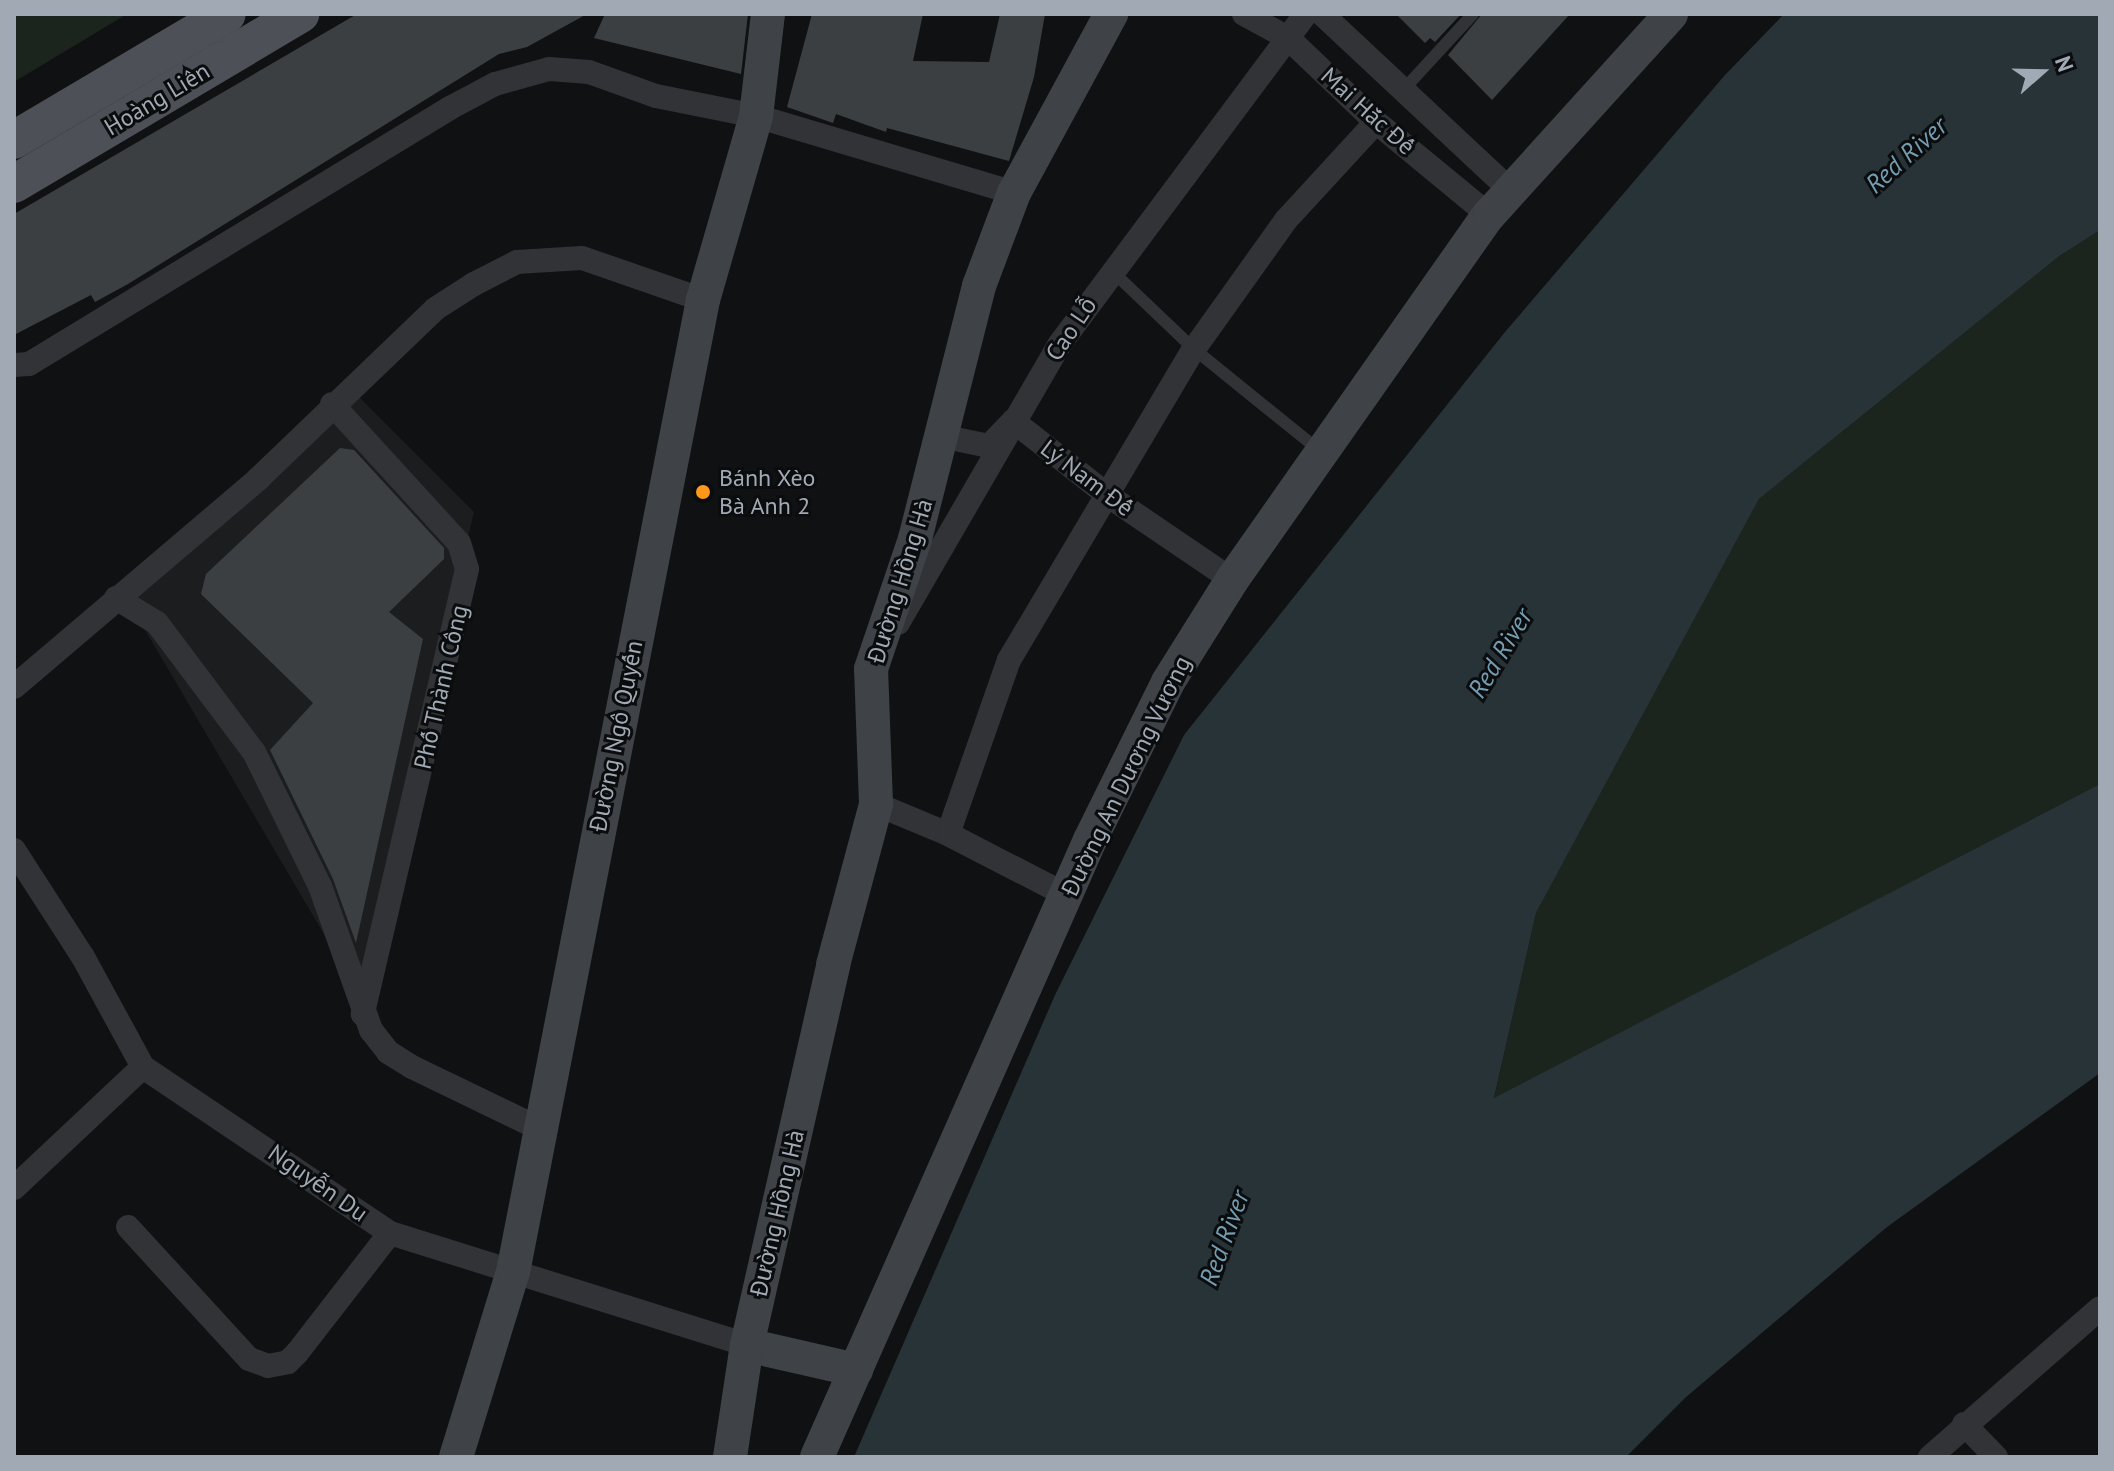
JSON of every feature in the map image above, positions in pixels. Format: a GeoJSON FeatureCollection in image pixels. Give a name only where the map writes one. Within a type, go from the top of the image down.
{"type":"FeatureCollection","features":[{"type":"Feature","properties":{"kind":"main road","name":"Hoàng Liên"},"geometry":{"type":"LineString","coordinates":[[14,140],[227,14]]}},
{"type":"Feature","properties":{"kind":"main road","name":"Hoàng Liên"},"geometry":{"type":"LineString","coordinates":[[14,184],[300,14]]}},
{"type":"Feature","properties":{"kind":"street","name":"Đường Ngô Quyến"},"geometry":{"type":"LineString","coordinates":[[456,1457],[513,1272],[538,1128],[703,300],[756,116],[768,14]]}},
{"type":"Feature","properties":{"kind":"street","name":"Đường Hồng Hà"},"geometry":{"type":"LineString","coordinates":[[730,1457],[747,1345],[833,965],[876,804],[871,669],[915,539],[979,286],[1014,193],[1111,14]]}},
{"type":"Feature","properties":{"kind":"street","name":"Mai Hắc Đế"},"geometry":{"type":"LineString","coordinates":[[1244,14],[1288,38],[1376,122],[1500,202]]}},
{"type":"Feature","properties":{"kind":"street","name":"Cao Lỗ"},"geometry":{"type":"LineString","coordinates":[[871,669],[1013,421],[1111,270],[1306,14]]}},
{"type":"Feature","properties":{"kind":"street","name":"Mai Hắc Đế"},"geometry":{"type":"LineString","coordinates":[[1322,14],[1405,88],[1500,202]]}},
{"type":"Feature","properties":{"kind":"street","name":"Đường An Dương Vương"},"geometry":{"type":"LineString","coordinates":[[817,1457],[1066,895],[1168,682],[1232,580],[1500,202],[1671,14]]}},
{"type":"Feature","properties":{"kind":"street"},"geometry":{"type":"LineString","coordinates":[[14,365],[29,364],[495,84],[549,69],[589,72],[656,96],[756,116],[1014,193]]}},
{"type":"Feature","properties":{"kind":"street"},"geometry":{"type":"LineString","coordinates":[[948,834],[1009,660],[1110,497],[1194,349],[1286,220],[1376,122]]}},
{"type":"Feature","properties":{"kind":"street"},"geometry":{"type":"LineString","coordinates":[[14,687],[258,479],[332,404],[435,309],[517,262],[582,258],[703,300]]}},
{"type":"Feature","properties":{"kind":"street","name":"Phố Thành Công"},"geometry":{"type":"LineString","coordinates":[[332,404],[459,543],[467,569],[363,1014]]}},
{"type":"Feature","properties":{"kind":"street"},"geometry":{"type":"LineString","coordinates":[[941,436],[989,446],[1013,421]]}},
{"type":"Feature","properties":{"kind":"street","name":"Lý Nam Đế"},"geometry":{"type":"LineString","coordinates":[[1013,421],[1110,497],[1232,580]]}},
{"type":"Feature","properties":{"kind":"street"},"geometry":{"type":"LineString","coordinates":[[116,598],[157,623],[254,752],[320,886],[363,1014],[388,1052],[538,1128]]}},
{"type":"Feature","properties":{"kind":"street"},"geometry":{"type":"LineString","coordinates":[[876,804],[948,834],[1066,895]]}},
{"type":"Feature","properties":{"kind":"street","name":"Nguyễn Du"},"geometry":{"type":"LineString","coordinates":[[14,850],[83,957],[143,1067],[390,1233],[747,1345]]}},
{"type":"Feature","properties":{"kind":"street"},"geometry":{"type":"LineString","coordinates":[[14,1188],[143,1067]]}},
{"type":"Feature","properties":{"kind":"street"},"geometry":{"type":"LineString","coordinates":[[128,1227],[249,1359],[268,1366],[279,1366],[297,1353],[390,1233]]}},
{"type":"Feature","properties":{"kind":"street"},"geometry":{"type":"LineString","coordinates":[[1930,1457],[1964,1424],[2100,1308]]}},
{"type":"Feature","properties":{"kind":"street"},"geometry":{"type":"LineString","coordinates":[[747,1345],[856,1370]]}},
{"type":"Feature","properties":{"kind":"street"},"geometry":{"type":"LineString","coordinates":[[1964,1424],[1996,1457]]}},
{"type":"Feature","properties":{"kind":"lane"},"geometry":{"type":"LineString","coordinates":[[1405,88],[1473,14]]}},
{"type":"Feature","properties":{"kind":"lane"},"geometry":{"type":"LineString","coordinates":[[1111,270],[1194,349],[1321,452]]}},
{"type":"Feature","properties":{"kind":"shaded area"},"geometry":{"type":"Polygon","coordinates":[[[14,14],[127,14],[14,82],[14,14]]]}},
{"type":"Feature","properties":{"kind":"shaded area"},"geometry":{"type":"Polygon","coordinates":[[[2100,230],[2100,784],[1494,1099],[1536,913],[1759,499],[2058,257],[2100,230]]]}},
{"type":"Feature","properties":{"kind":"shaded area"},"geometry":{"type":"Polygon","coordinates":[[[348,386],[474,512],[358,992],[121,589],[348,386]]]}},
{"type":"Feature","properties":{"kind":"water","name":"Red River"},"geometry":{"type":"Polygon","coordinates":[[[1784,14],[2100,14],[2100,230],[2058,257],[1759,499],[1536,913],[1494,1098],[2100,784],[2100,1073],[1887,1227],[1685,1398],[1626,1457],[854,1457],[1055,995],[1184,735],[1505,332],[1725,75],[1784,14]]]}},
{"type":"Feature","properties":{"kind":"building"},"geometry":{"type":"Polygon","coordinates":[[[357,14],[587,14],[527,47],[499,54],[128,284],[95,302],[91,295],[14,335],[14,214],[357,14]]]}},
{"type":"Feature","properties":{"kind":"building"},"geometry":{"type":"Polygon","coordinates":[[[605,14],[748,14],[741,74],[594,38],[605,14]]]}},
{"type":"Feature","properties":{"kind":"building"},"geometry":{"type":"Polygon","coordinates":[[[812,14],[923,14],[913,61],[989,62],[1000,14],[1045,14],[1034,77],[1009,161],[887,128],[886,132],[836,114],[833,123],[787,107],[812,14]]]}},
{"type":"Feature","properties":{"kind":"building"},"geometry":{"type":"Polygon","coordinates":[[[1396,14],[1461,14],[1435,42],[1430,38],[1425,43],[1396,14]]]}},
{"type":"Feature","properties":{"kind":"building"},"geometry":{"type":"Polygon","coordinates":[[[1482,14],[1570,14],[1492,100],[1448,55],[1482,14]]]}},
{"type":"Feature","properties":{"kind":"building"},"geometry":{"type":"Polygon","coordinates":[[[340,448],[354,450],[444,548],[444,559],[389,612],[423,639],[356,943],[333,879],[270,750],[313,703],[201,594],[206,574],[340,448]]]}},
{"type":"Feature","properties":{"kind":"place","name":"Bánh Xèo Bà Anh 2"},"geometry":{"type":"Point","coordinates":[703,492]}}]}
